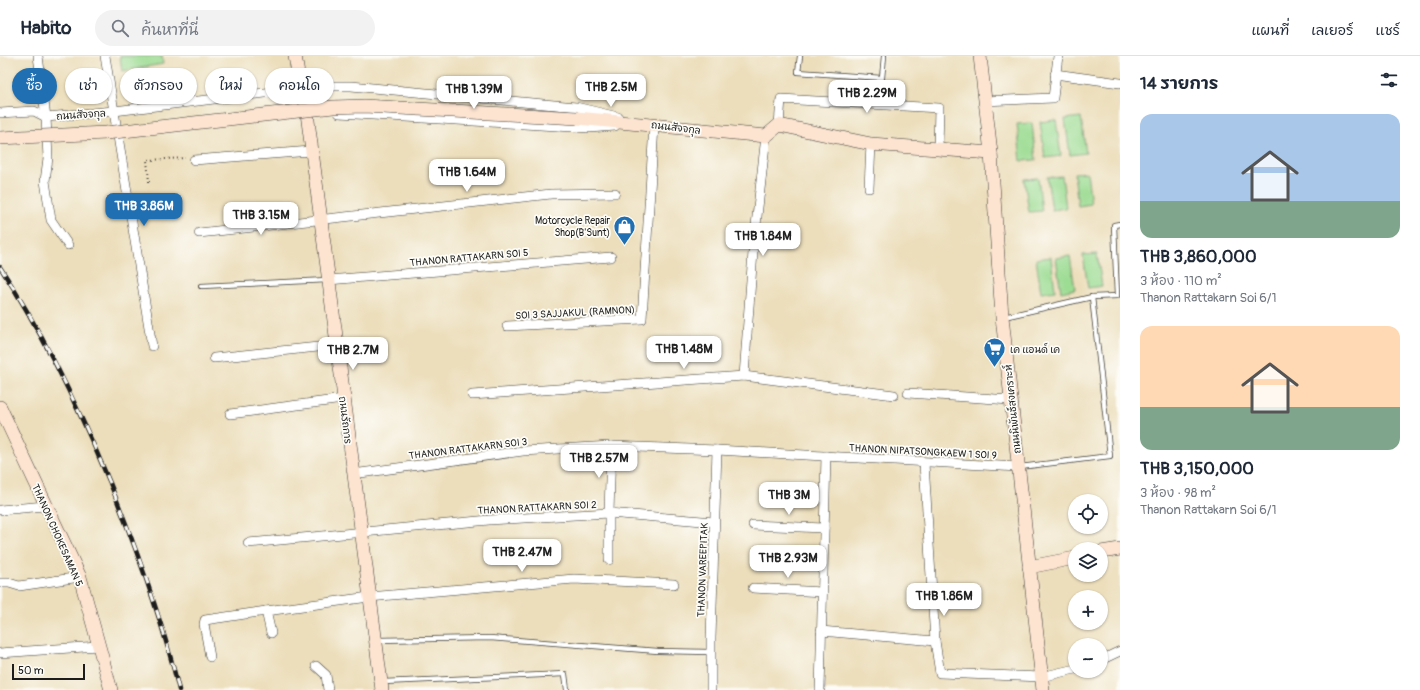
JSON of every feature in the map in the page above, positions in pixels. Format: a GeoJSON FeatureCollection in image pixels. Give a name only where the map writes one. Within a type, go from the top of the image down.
{"type":"FeatureCollection","features":[{"type":"Feature","properties":{"kind":"street"},"geometry":{"type":"LineString","coordinates":[[38,56],[46,116],[48,158],[45,181],[50,220],[68,245]]}},
{"type":"Feature","properties":{"kind":"street"},"geometry":{"type":"LineString","coordinates":[[105,56],[152,346]]}},
{"type":"Feature","properties":{"kind":"street","name":"ถนนรัถการ"},"geometry":{"type":"LineString","coordinates":[[295,56],[297,68]]}},
{"type":"Feature","properties":{"kind":"street","name":"ถนนนิพันธ์สงเคราะห์"},"geometry":{"type":"LineString","coordinates":[[980,56],[991,153],[1002,317],[1010,400],[1042,690]]}},
{"type":"Feature","properties":{"kind":"street"},"geometry":{"type":"LineString","coordinates":[[984,101],[1053,98],[1058,56]]}},
{"type":"Feature","properties":{"kind":"street"},"geometry":{"type":"LineString","coordinates":[[1056,74],[1120,83]]}},
{"type":"Feature","properties":{"kind":"street","name":"ถนนสัจจกุล"},"geometry":{"type":"LineString","coordinates":[[334,86],[351,86],[576,107],[648,125]]}},
{"type":"Feature","properties":{"kind":"street","name":"ถนนสัจจกุล"},"geometry":{"type":"LineString","coordinates":[[0,113],[34,112],[46,116],[114,111],[265,93]]}},
{"type":"Feature","properties":{"kind":"street"},"geometry":{"type":"LineString","coordinates":[[744,376],[753,252],[766,136],[779,125],[781,100],[939,108],[938,148]]}},
{"type":"Feature","properties":{"kind":"street","name":"ถนนรัถการ"},"geometry":{"type":"LineString","coordinates":[[305,104],[381,688]]}},
{"type":"Feature","properties":{"kind":"street","name":"ถนนสัจจกุล"},"geometry":{"type":"LineString","coordinates":[[0,138],[106,133],[333,107],[364,106],[577,118],[766,136]]}},
{"type":"Feature","properties":{"kind":"street","name":"ถนนสัจจกุล"},"geometry":{"type":"LineString","coordinates":[[307,113],[354,113],[589,128],[648,125]]}},
{"type":"Feature","properties":{"kind":"street","name":"SOI 3 SAJJAKUL (RAMNON)"},"geometry":{"type":"LineString","coordinates":[[507,326],[642,319],[648,125]]}},
{"type":"Feature","properties":{"kind":"street"},"geometry":{"type":"LineString","coordinates":[[779,125],[871,144],[991,153]]}},
{"type":"Feature","properties":{"kind":"street"},"geometry":{"type":"LineString","coordinates":[[869,188],[871,144]]}},
{"type":"Feature","properties":{"kind":"street"},"geometry":{"type":"LineString","coordinates":[[194,160],[311,151]]}},
{"type":"Feature","properties":{"kind":"street"},"geometry":{"type":"LineString","coordinates":[[199,233],[551,194],[615,193]]}},
{"type":"Feature","properties":{"kind":"street","name":"THANON RATTAKARN SOI 5"},"geometry":{"type":"LineString","coordinates":[[328,280],[611,257]]}},
{"type":"Feature","properties":{"kind":"street"},"geometry":{"type":"LineString","coordinates":[[214,358],[337,345]]}},
{"type":"Feature","properties":{"kind":"street"},"geometry":{"type":"LineString","coordinates":[[472,395],[744,376],[894,395]]}},
{"type":"Feature","properties":{"kind":"street"},"geometry":{"type":"LineString","coordinates":[[908,392],[1010,400]]}},
{"type":"Feature","properties":{"kind":"street"},"geometry":{"type":"LineString","coordinates":[[230,414],[344,399]]}},
{"type":"Feature","properties":{"kind":"street","name":"THANON CHOKESAMAN 5"},"geometry":{"type":"LineString","coordinates":[[2,413],[80,577],[111,690]]}},
{"type":"Feature","properties":{"kind":"street"},"geometry":{"type":"LineString","coordinates":[[610,560],[609,513],[611,446]]}},
{"type":"Feature","properties":{"kind":"street","name":"THANON RATTAKARN SOI 3"},"geometry":{"type":"LineString","coordinates":[[353,474],[523,451],[611,446],[826,456]]}},
{"type":"Feature","properties":{"kind":"street","name":"THANON VAREEPITAK"},"geometry":{"type":"LineString","coordinates":[[711,690],[717,450]]}},
{"type":"Feature","properties":{"kind":"street"},"geometry":{"type":"LineString","coordinates":[[820,690],[826,456]]}},
{"type":"Feature","properties":{"kind":"street","name":"THANON NIPATSONGKAEW 1 SOI 9"},"geometry":{"type":"LineString","coordinates":[[826,456],[924,463],[1018,467]]}},
{"type":"Feature","properties":{"kind":"street"},"geometry":{"type":"LineString","coordinates":[[924,463],[935,641],[940,673],[1041,677],[1068,671]]}},
{"type":"Feature","properties":{"kind":"street"},"geometry":{"type":"LineString","coordinates":[[0,510],[45,506]]}},
{"type":"Feature","properties":{"kind":"street","name":"THANON RATTAKARN SOI 2"},"geometry":{"type":"LineString","coordinates":[[248,543],[489,520],[609,513],[714,522]]}},
{"type":"Feature","properties":{"kind":"street"},"geometry":{"type":"LineString","coordinates":[[753,525],[824,528]]}},
{"type":"Feature","properties":{"kind":"street"},"geometry":{"type":"LineString","coordinates":[[1108,551],[1120,549]]}},
{"type":"Feature","properties":{"kind":"street"},"geometry":{"type":"LineString","coordinates":[[1029,567],[1068,559]]}},
{"type":"Feature","properties":{"kind":"street"},"geometry":{"type":"LineString","coordinates":[[0,583],[9,583],[19,586],[80,577]]}},
{"type":"Feature","properties":{"kind":"street"},"geometry":{"type":"LineString","coordinates":[[210,657],[204,624],[205,620],[369,597],[574,579],[674,584]]}},
{"type":"Feature","properties":{"kind":"street"},"geometry":{"type":"LineString","coordinates":[[753,588],[822,592]]}},
{"type":"Feature","properties":{"kind":"street"},"geometry":{"type":"LineString","coordinates":[[266,611],[271,634]]}},
{"type":"Feature","properties":{"kind":"street"},"geometry":{"type":"LineString","coordinates":[[821,631],[935,641]]}},
{"type":"Feature","properties":{"kind":"street"},"geometry":{"type":"LineString","coordinates":[[0,653],[98,646]]}},
{"type":"Feature","properties":{"kind":"street"},"geometry":{"type":"LineString","coordinates":[[1108,657],[1120,651]]}},
{"type":"Feature","properties":{"kind":"street"},"geometry":{"type":"LineString","coordinates":[[316,666],[326,675],[328,690]]}},
{"type":"Feature","properties":{"kind":"lane"},"geometry":{"type":"LineString","coordinates":[[800,56],[798,72],[882,78],[884,56]]}},
{"type":"Feature","properties":{"kind":"lane"},"geometry":{"type":"LineString","coordinates":[[1002,317],[1092,297],[1117,296],[1114,225],[1120,224]]}},
{"type":"Feature","properties":{"kind":"lane"},"geometry":{"type":"LineString","coordinates":[[201,286],[328,280]]}},
{"type":"Feature","properties":{"kind":"lane"},"geometry":{"type":"LineString","coordinates":[[1018,467],[1110,456],[1092,297]]}},
{"type":"Feature","properties":{"kind":"lane"},"geometry":{"type":"LineString","coordinates":[[374,640],[490,638],[658,651],[711,652]]}},
{"type":"Feature","properties":{"kind":"lane"},"geometry":{"type":"LineString","coordinates":[[381,688],[565,674],[567,690]]}},
{"type":"Feature","properties":{"kind":"path"},"geometry":{"type":"LineString","coordinates":[[149,182],[147,160],[184,157],[194,160]]}},
{"type":"Feature","properties":{"kind":"green space"},"geometry":{"type":"Polygon","coordinates":[[[120,56],[162,56],[163,64],[140,68],[122,68],[120,56]]]}},
{"type":"Feature","properties":{"kind":"green space"},"geometry":{"type":"Polygon","coordinates":[[[1081,117],[1086,153],[1070,155],[1065,119],[1081,117]]]}},
{"type":"Feature","properties":{"kind":"green space"},"geometry":{"type":"Polygon","coordinates":[[[1056,120],[1061,156],[1045,158],[1040,122],[1056,120]]]}},
{"type":"Feature","properties":{"kind":"green space"},"geometry":{"type":"Polygon","coordinates":[[[1032,123],[1036,160],[1021,161],[1017,124],[1032,123]]]}},
{"type":"Feature","properties":{"kind":"green space"},"geometry":{"type":"Polygon","coordinates":[[[1087,172],[1091,204],[1078,206],[1074,173],[1087,172]]]}},
{"type":"Feature","properties":{"kind":"green space"},"geometry":{"type":"Polygon","coordinates":[[[1062,176],[1066,208],[1052,210],[1047,177],[1062,176]]]}},
{"type":"Feature","properties":{"kind":"green space"},"geometry":{"type":"Polygon","coordinates":[[[1038,178],[1042,211],[1029,212],[1024,179],[1038,178]]]}},
{"type":"Feature","properties":{"kind":"green space"},"geometry":{"type":"Polygon","coordinates":[[[1097,254],[1102,286],[1088,288],[1083,255],[1097,254]]]}},
{"type":"Feature","properties":{"kind":"green space"},"geometry":{"type":"Polygon","coordinates":[[[1070,256],[1075,289],[1061,292],[1056,258],[1070,256]]]}},
{"type":"Feature","properties":{"kind":"green space"},"geometry":{"type":"Polygon","coordinates":[[[1051,257],[1055,291],[1041,293],[1036,259],[1051,257]]]}},
{"type":"Feature","properties":{"kind":"railway"},"geometry":{"type":"LineString","coordinates":[[0,267],[16,292],[60,372],[110,483],[148,585],[165,637],[179,690]]}},
{"type":"Feature","properties":{"kind":"place","name":"Motorcycle Repair Shop(B'Sunt)"},"geometry":{"type":"Point","coordinates":[625,246]}},
{"type":"Feature","properties":{"kind":"place","name":"เค แอนด์ เค"},"geometry":{"type":"Point","coordinates":[994,368]}}]}
